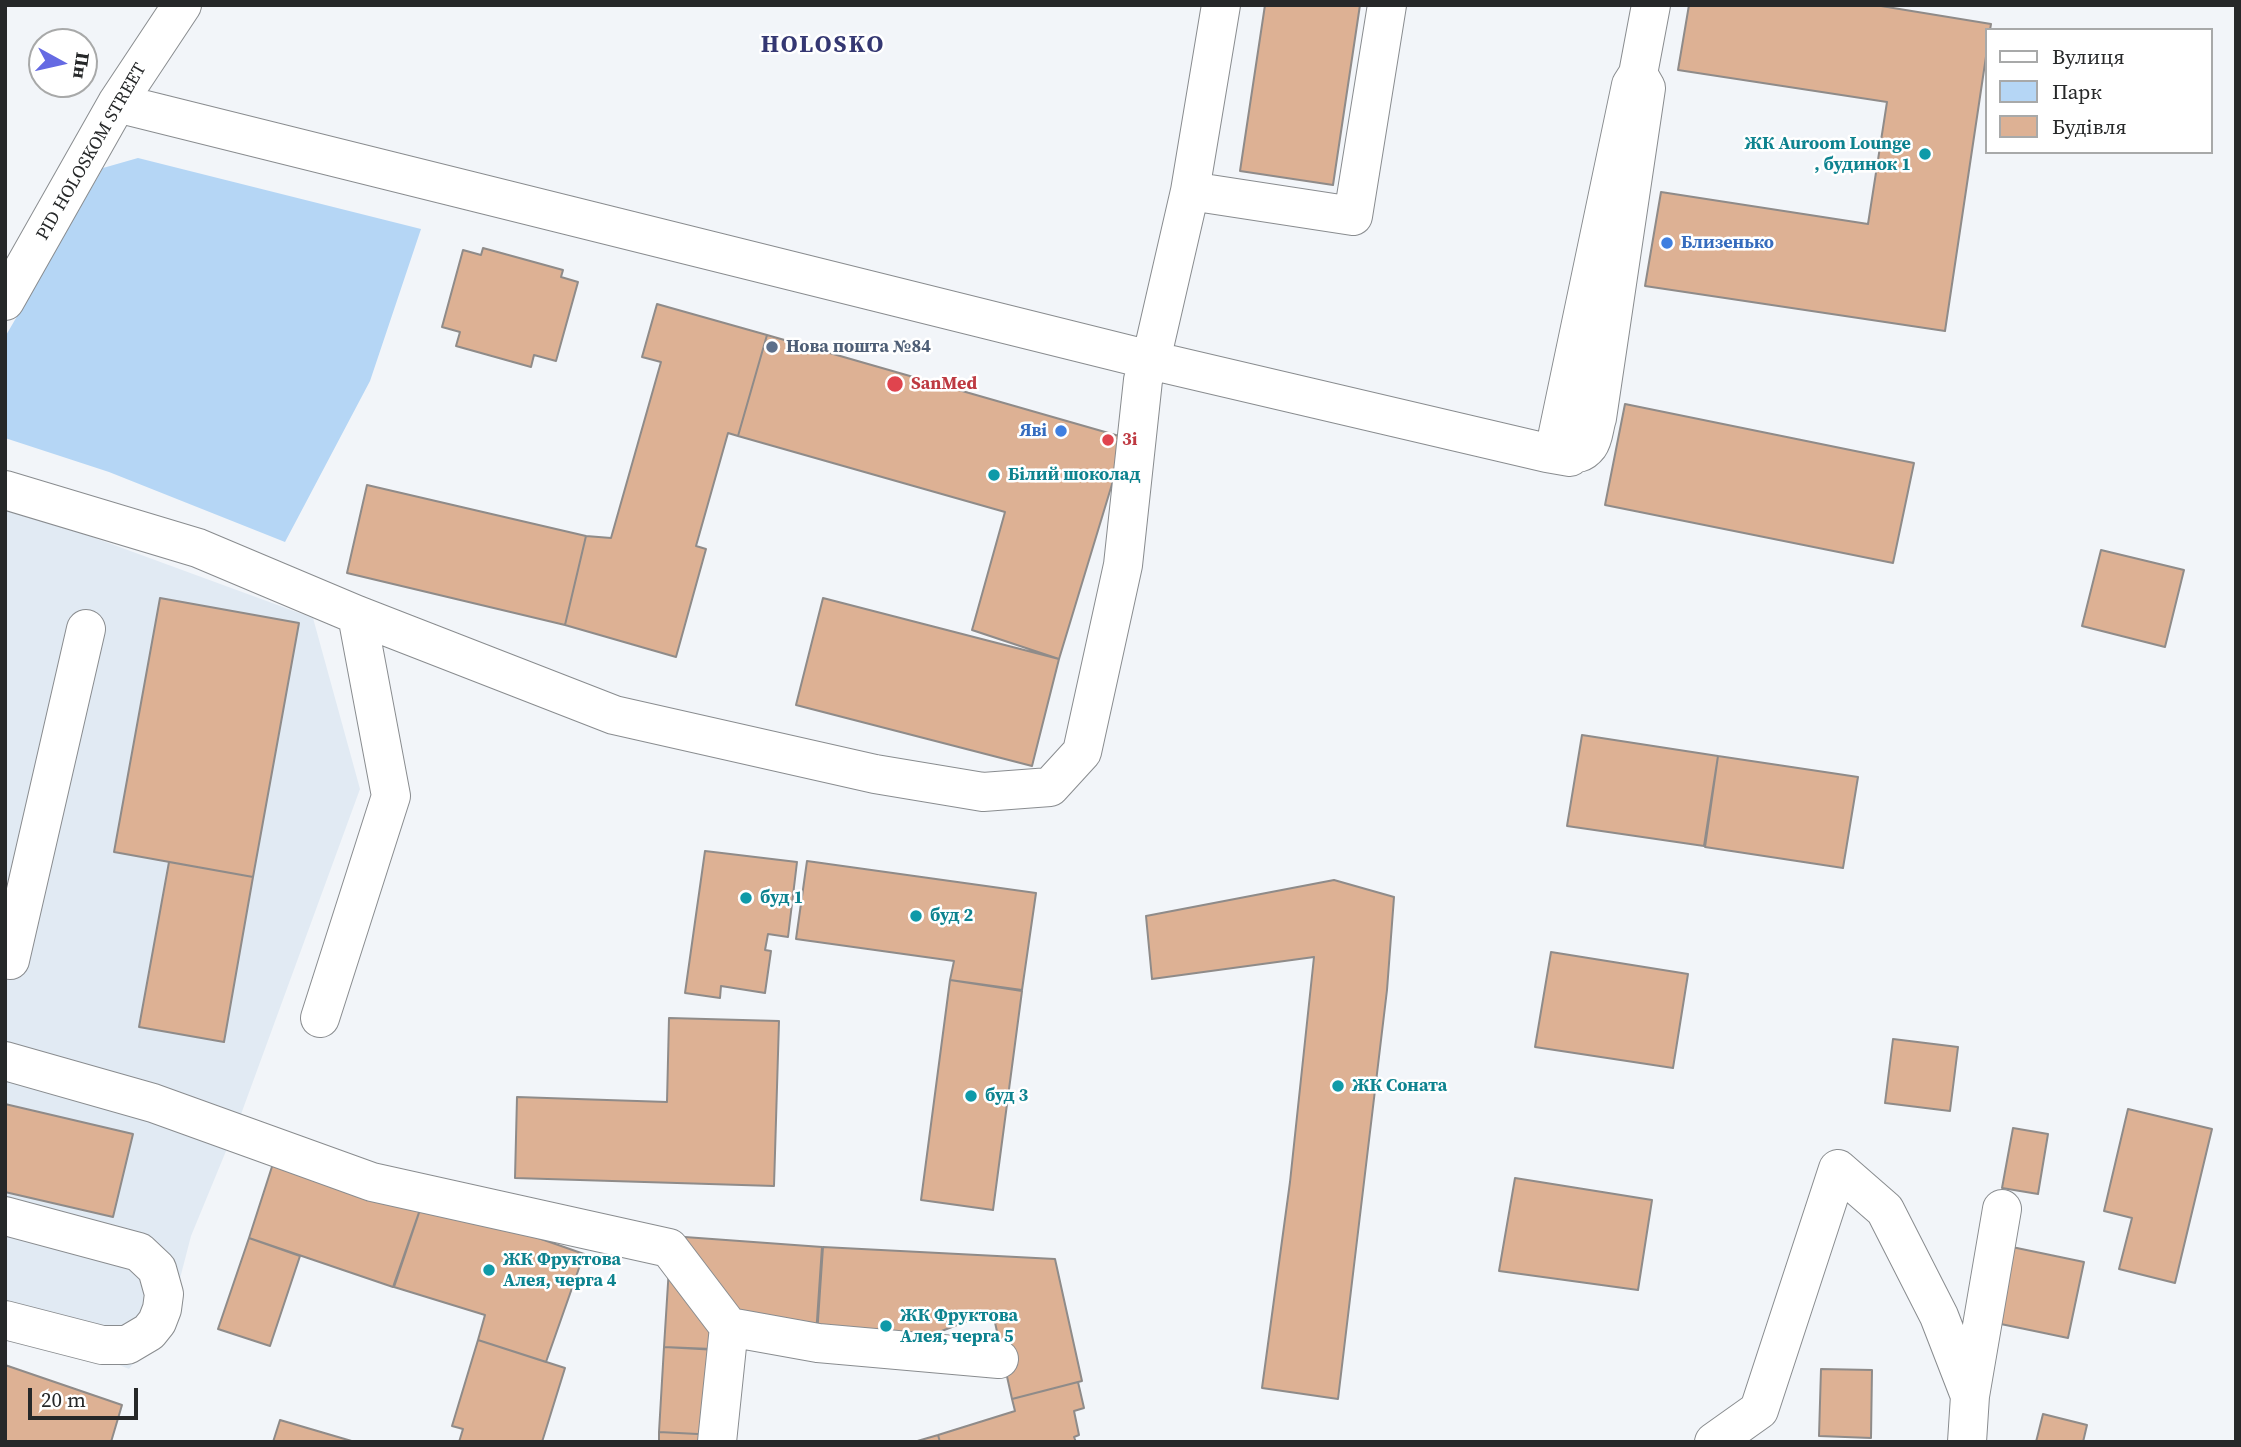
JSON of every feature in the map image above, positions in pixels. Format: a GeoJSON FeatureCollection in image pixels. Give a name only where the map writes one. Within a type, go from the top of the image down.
{"type":"FeatureCollection","features":[{"type":"Feature","properties":{"kind":"street","name":"PID HOLOSKOM STREET"},"geometry":{"type":"LineString","coordinates":[[5,300],[117,103],[182,5]]}},
{"type":"Feature","properties":{"kind":"street"},"geometry":{"type":"LineString","coordinates":[[5,491],[198,548],[357,615],[614,715],[875,774],[983,792],[1050,787],[1082,752],[1123,565],[1143,380],[1190,191],[1220,5]]}},
{"type":"Feature","properties":{"kind":"street"},"geometry":{"type":"LineString","coordinates":[[1190,191],[1353,216],[1387,5]]}},
{"type":"Feature","properties":{"kind":"street"},"geometry":{"type":"LineString","coordinates":[[117,103],[1150,360],[1570,457],[1571,453],[1559,443],[1558,433],[1631,85],[1638,74],[1651,5]]}},
{"type":"Feature","properties":{"kind":"street"},"geometry":{"type":"LineString","coordinates":[[320,1018],[391,796],[357,615]]}},
{"type":"Feature","properties":{"kind":"street"},"geometry":{"type":"LineString","coordinates":[[5,958],[9,960],[86,629]]}},
{"type":"Feature","properties":{"kind":"street"},"geometry":{"type":"LineString","coordinates":[[5,1061],[153,1103],[372,1182],[669,1248],[729,1326],[818,1343],[999,1359]]}},
{"type":"Feature","properties":{"kind":"street"},"geometry":{"type":"LineString","coordinates":[[1714,1442],[1759,1410],[1838,1169],[1885,1210],[1939,1316],[1970,1396]]}},
{"type":"Feature","properties":{"kind":"street"},"geometry":{"type":"LineString","coordinates":[[1968,1442],[1970,1396],[2002,1209]]}},
{"type":"Feature","properties":{"kind":"street"},"geometry":{"type":"LineString","coordinates":[[5,1216],[139,1252],[157,1269],[164,1294],[157,1322],[139,1340],[127,1345],[102,1345],[5,1320]]}},
{"type":"Feature","properties":{"kind":"street"},"geometry":{"type":"LineString","coordinates":[[717,1442],[729,1326]]}},
{"type":"Feature","properties":{"kind":"shaded area"},"geometry":{"type":"Polygon","coordinates":[[[5,505],[313,618],[360,789],[240,1117],[191,1236],[170,1317],[129,1369],[5,1318],[5,505]]]}},
{"type":"Feature","properties":{"kind":"green space"},"geometry":{"type":"Polygon","coordinates":[[[138,158],[421,229],[370,381],[285,542],[109,472],[5,438],[5,337],[103,168],[138,158]]]}},
{"type":"Feature","properties":{"kind":"building"},"geometry":{"type":"Polygon","coordinates":[[[1265,5],[1360,5],[1333,185],[1240,171],[1265,5]]]}},
{"type":"Feature","properties":{"kind":"building","name":"ЖК Auroom Lounge , будинок 1"},"geometry":{"type":"Polygon","coordinates":[[[1689,5],[1875,5],[1991,24],[1990,28],[1986,28],[1986,57],[1945,331],[1645,286],[1661,192],[1868,224],[1887,102],[1678,70],[1689,5]]]}},
{"type":"Feature","properties":{"kind":"building"},"geometry":{"type":"Polygon","coordinates":[[[483,248],[563,270],[561,277],[578,282],[556,361],[534,355],[531,367],[456,346],[460,332],[442,327],[463,250],[481,255],[483,248]]]}},
{"type":"Feature","properties":{"kind":"building"},"geometry":{"type":"Polygon","coordinates":[[[657,304],[767,335],[738,436],[728,433],[696,546],[706,549],[676,657],[565,625],[586,536],[611,538],[661,362],[642,357],[657,304]]]}},
{"type":"Feature","properties":{"kind":"building","name":"Білий шоколад"},"geometry":{"type":"Polygon","coordinates":[[[767,335],[1126,438],[1059,659],[972,630],[1005,512],[738,436],[767,335]]]}},
{"type":"Feature","properties":{"kind":"building"},"geometry":{"type":"Polygon","coordinates":[[[1625,404],[1914,463],[1893,563],[1605,505],[1625,404]]]}},
{"type":"Feature","properties":{"kind":"building"},"geometry":{"type":"Polygon","coordinates":[[[367,485],[586,536],[565,625],[347,573],[367,485]]]}},
{"type":"Feature","properties":{"kind":"building"},"geometry":{"type":"Polygon","coordinates":[[[2101,550],[2184,570],[2165,647],[2082,626],[2101,550]]]}},
{"type":"Feature","properties":{"kind":"building"},"geometry":{"type":"Polygon","coordinates":[[[160,598],[299,623],[253,877],[114,852],[160,598]]]}},
{"type":"Feature","properties":{"kind":"building"},"geometry":{"type":"Polygon","coordinates":[[[823,598],[1059,659],[1032,766],[796,705],[823,598]]]}},
{"type":"Feature","properties":{"kind":"building"},"geometry":{"type":"Polygon","coordinates":[[[1582,735],[1718,756],[1704,846],[1567,826],[1582,735]]]}},
{"type":"Feature","properties":{"kind":"building"},"geometry":{"type":"Polygon","coordinates":[[[1718,756],[1858,777],[1843,868],[1705,847],[1718,756]]]}},
{"type":"Feature","properties":{"kind":"building","name":"буд 1"},"geometry":{"type":"Polygon","coordinates":[[[705,851],[797,862],[788,937],[768,934],[765,950],[771,951],[765,993],[721,986],[720,998],[685,993],[705,851]]]}},
{"type":"Feature","properties":{"kind":"building","name":"буд 2"},"geometry":{"type":"Polygon","coordinates":[[[807,861],[1036,893],[1022,990],[950,980],[954,961],[796,939],[807,861]]]}},
{"type":"Feature","properties":{"kind":"building"},"geometry":{"type":"Polygon","coordinates":[[[169,862],[253,877],[224,1042],[139,1027],[169,862]]]}},
{"type":"Feature","properties":{"kind":"building","name":"ЖК Соната"},"geometry":{"type":"Polygon","coordinates":[[[1334,880],[1394,897],[1387,990],[1338,1399],[1262,1388],[1290,1182],[1314,957],[1152,979],[1146,916],[1334,880]]]}},
{"type":"Feature","properties":{"kind":"building"},"geometry":{"type":"Polygon","coordinates":[[[1551,952],[1688,974],[1673,1068],[1535,1047],[1551,952]]]}},
{"type":"Feature","properties":{"kind":"building","name":"буд 3"},"geometry":{"type":"Polygon","coordinates":[[[950,980],[1022,991],[993,1210],[921,1200],[950,980]]]}},
{"type":"Feature","properties":{"kind":"building"},"geometry":{"type":"Polygon","coordinates":[[[669,1018],[779,1021],[774,1186],[515,1178],[517,1097],[667,1102],[669,1018]]]}},
{"type":"Feature","properties":{"kind":"building"},"geometry":{"type":"Polygon","coordinates":[[[1893,1039],[1958,1047],[1950,1111],[1885,1103],[1893,1039]]]}},
{"type":"Feature","properties":{"kind":"building"},"geometry":{"type":"Polygon","coordinates":[[[5,1104],[133,1134],[113,1217],[5,1192],[5,1104]]]}},
{"type":"Feature","properties":{"kind":"building"},"geometry":{"type":"Polygon","coordinates":[[[2128,1109],[2212,1129],[2175,1283],[2119,1269],[2132,1218],[2104,1211],[2128,1109]]]}},
{"type":"Feature","properties":{"kind":"building"},"geometry":{"type":"Polygon","coordinates":[[[2013,1128],[2048,1134],[2038,1194],[2002,1188],[2013,1128]]]}},
{"type":"Feature","properties":{"kind":"building"},"geometry":{"type":"Polygon","coordinates":[[[278,1148],[424,1198],[393,1287],[249,1238],[278,1148]]]}},
{"type":"Feature","properties":{"kind":"building"},"geometry":{"type":"Polygon","coordinates":[[[1515,1178],[1652,1200],[1638,1290],[1499,1271],[1515,1178]]]}},
{"type":"Feature","properties":{"kind":"building","name":"ЖК Фруктова Алея, черга 4"},"geometry":{"type":"Polygon","coordinates":[[[424,1198],[584,1254],[546,1362],[478,1340],[485,1315],[394,1287],[424,1198]]]}},
{"type":"Feature","properties":{"kind":"building"},"geometry":{"type":"Polygon","coordinates":[[[671,1236],[822,1247],[816,1335],[736,1350],[664,1347],[671,1236]]]}},
{"type":"Feature","properties":{"kind":"building"},"geometry":{"type":"Polygon","coordinates":[[[249,1238],[300,1256],[270,1346],[218,1329],[249,1238]]]}},
{"type":"Feature","properties":{"kind":"building","name":"ЖК Фруктова Алея, черга 5"},"geometry":{"type":"Polygon","coordinates":[[[823,1247],[1055,1259],[1082,1381],[1012,1399],[994,1318],[980,1316],[906,1345],[817,1335],[823,1247]]]}},
{"type":"Feature","properties":{"kind":"building"},"geometry":{"type":"Polygon","coordinates":[[[2012,1247],[2084,1262],[2068,1338],[1996,1323],[2012,1247]]]}},
{"type":"Feature","properties":{"kind":"building"},"geometry":{"type":"Polygon","coordinates":[[[478,1340],[565,1368],[542,1442],[459,1442],[463,1429],[452,1426],[478,1340]]]}},
{"type":"Feature","properties":{"kind":"building"},"geometry":{"type":"Polygon","coordinates":[[[664,1347],[735,1351],[736,1436],[659,1432],[664,1347]]]}},
{"type":"Feature","properties":{"kind":"building"},"geometry":{"type":"Polygon","coordinates":[[[5,1365],[122,1405],[111,1442],[5,1442],[5,1365]]]}},
{"type":"Feature","properties":{"kind":"building"},"geometry":{"type":"Polygon","coordinates":[[[1821,1369],[1872,1370],[1871,1438],[1819,1436],[1821,1369]]]}},
{"type":"Feature","properties":{"kind":"building","name":"ЖК Фруктова Алея, черга 5"},"geometry":{"type":"Polygon","coordinates":[[[1078,1382],[1084,1408],[1074,1411],[1079,1435],[1074,1437],[1076,1442],[940,1442],[938,1435],[1015,1411],[1012,1399],[1078,1382]]]}},
{"type":"Feature","properties":{"kind":"building"},"geometry":{"type":"Polygon","coordinates":[[[2043,1414],[2087,1425],[2083,1442],[2036,1442],[2043,1414]]]}},
{"type":"Feature","properties":{"kind":"building"},"geometry":{"type":"Polygon","coordinates":[[[280,1420],[355,1442],[273,1442],[280,1420]]]}},
{"type":"Feature","properties":{"kind":"building"},"geometry":{"type":"Polygon","coordinates":[[[659,1432],[736,1436],[736,1442],[659,1442],[659,1432]]]}},
{"type":"Feature","properties":{"kind":"building"},"geometry":{"type":"Polygon","coordinates":[[[938,1435],[940,1442],[914,1442],[938,1435]]]}},
{"type":"Feature","properties":{"kind":"place","name":"ЖК Auroom Lounge , будинок 1"},"geometry":{"type":"Point","coordinates":[1925,154]}},
{"type":"Feature","properties":{"kind":"place","name":"Близенько"},"geometry":{"type":"Point","coordinates":[1667,243]}},
{"type":"Feature","properties":{"kind":"place","name":"Нова пошта №84"},"geometry":{"type":"Point","coordinates":[772,347]}},
{"type":"Feature","properties":{"kind":"place","name":"SanMed"},"geometry":{"type":"Point","coordinates":[895,384]}},
{"type":"Feature","properties":{"kind":"place","name":"Яві"},"geometry":{"type":"Point","coordinates":[1061,431]}},
{"type":"Feature","properties":{"kind":"place","name":"3i"},"geometry":{"type":"Point","coordinates":[1108,440]}},
{"type":"Feature","properties":{"kind":"place","name":"Білий шоколад"},"geometry":{"type":"Point","coordinates":[994,475]}},
{"type":"Feature","properties":{"kind":"place","name":"буд 1"},"geometry":{"type":"Point","coordinates":[746,898]}},
{"type":"Feature","properties":{"kind":"place","name":"буд 2"},"geometry":{"type":"Point","coordinates":[916,916]}},
{"type":"Feature","properties":{"kind":"place","name":"ЖК Соната"},"geometry":{"type":"Point","coordinates":[1338,1086]}},
{"type":"Feature","properties":{"kind":"place","name":"буд 3"},"geometry":{"type":"Point","coordinates":[971,1096]}},
{"type":"Feature","properties":{"kind":"place","name":"ЖК Фруктова Алея, черга 4"},"geometry":{"type":"Point","coordinates":[489,1270]}},
{"type":"Feature","properties":{"kind":"place","name":"ЖК Фруктова Алея, черга 5"},"geometry":{"type":"Point","coordinates":[886,1326]}},
{"type":"Feature","properties":{"kind":"district","name":"HOLOSKO"},"geometry":{"type":"Point","coordinates":[823,46]}}]}
